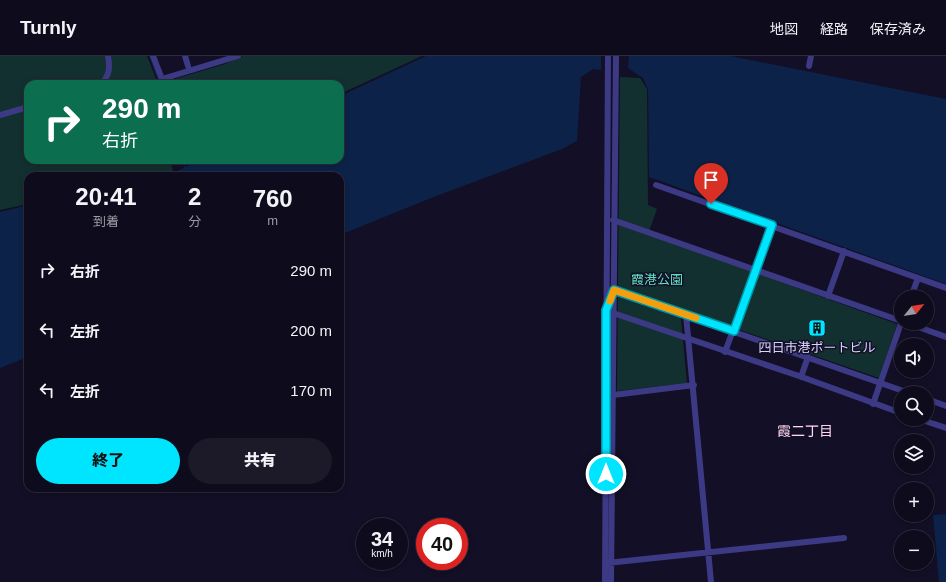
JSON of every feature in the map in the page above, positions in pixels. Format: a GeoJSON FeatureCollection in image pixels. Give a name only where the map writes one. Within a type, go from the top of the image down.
{"type":"FeatureCollection","features":[{"type":"Feature","properties":{"kind":"street"},"geometry":{"type":"LineString","coordinates":[[105,80],[109,72],[108,56]]}},
{"type":"Feature","properties":{"kind":"street"},"geometry":{"type":"LineString","coordinates":[[153,56],[162,79],[238,56]]}},
{"type":"Feature","properties":{"kind":"street"},"geometry":{"type":"LineString","coordinates":[[185,56],[188,66]]}},
{"type":"Feature","properties":{"kind":"street"},"geometry":{"type":"LineString","coordinates":[[608,56],[606,310],[608,563],[611,582]]}},
{"type":"Feature","properties":{"kind":"street"},"geometry":{"type":"LineString","coordinates":[[605,582],[608,563],[613,395],[613,313],[616,220],[616,56]]}},
{"type":"Feature","properties":{"kind":"street"},"geometry":{"type":"LineString","coordinates":[[809,66],[811,56]]}},
{"type":"Feature","properties":{"kind":"street"},"geometry":{"type":"LineString","coordinates":[[0,115],[24,108]]}},
{"type":"Feature","properties":{"kind":"street"},"geometry":{"type":"LineString","coordinates":[[656,185],[946,288]]}},
{"type":"Feature","properties":{"kind":"street"},"geometry":{"type":"LineString","coordinates":[[607,220],[616,220],[894,320]]}},
{"type":"Feature","properties":{"kind":"street"},"geometry":{"type":"LineString","coordinates":[[725,352],[772,225]]}},
{"type":"Feature","properties":{"kind":"street"},"geometry":{"type":"LineString","coordinates":[[828,296],[844,251]]}},
{"type":"Feature","properties":{"kind":"street"},"geometry":{"type":"LineString","coordinates":[[914,290],[918,278]]}},
{"type":"Feature","properties":{"kind":"street"},"geometry":{"type":"LineString","coordinates":[[606,310],[614,290]]}},
{"type":"Feature","properties":{"kind":"street"},"geometry":{"type":"LineString","coordinates":[[614,290],[894,388]]}},
{"type":"Feature","properties":{"kind":"street"},"geometry":{"type":"LineString","coordinates":[[606,310],[689,340],[800,376],[894,411]]}},
{"type":"Feature","properties":{"kind":"street"},"geometry":{"type":"LineString","coordinates":[[686,314],[694,385],[711,582]]}},
{"type":"Feature","properties":{"kind":"street"},"geometry":{"type":"LineString","coordinates":[[873,404],[898,330]]}},
{"type":"Feature","properties":{"kind":"street"},"geometry":{"type":"LineString","coordinates":[[926,330],[946,337]]}},
{"type":"Feature","properties":{"kind":"street"},"geometry":{"type":"LineString","coordinates":[[800,376],[808,357]]}},
{"type":"Feature","properties":{"kind":"street"},"geometry":{"type":"LineString","coordinates":[[613,395],[694,385]]}},
{"type":"Feature","properties":{"kind":"street"},"geometry":{"type":"LineString","coordinates":[[934,402],[946,406]]}},
{"type":"Feature","properties":{"kind":"street"},"geometry":{"type":"LineString","coordinates":[[934,424],[946,428]]}},
{"type":"Feature","properties":{"kind":"street"},"geometry":{"type":"LineString","coordinates":[[608,563],[844,538]]}},
{"type":"Feature","properties":{"kind":"green space"},"geometry":{"type":"Polygon","coordinates":[[[0,56],[147,56],[156,80],[24,80],[24,164],[171,164],[173,171],[24,172],[24,205],[0,210],[0,56]]]}},
{"type":"Feature","properties":{"kind":"green space"},"geometry":{"type":"Polygon","coordinates":[[[243,56],[422,56],[344,92],[344,80],[171,80],[225,64],[243,56]]]}},
{"type":"Feature","properties":{"kind":"green space","name":"霞港公園"},"geometry":{"type":"Polygon","coordinates":[[[620,77],[640,78],[647,89],[648,205],[657,209],[648,234],[894,323],[895,330],[879,378],[680,309],[687,383],[617,391],[620,77]]]}},
{"type":"Feature","properties":{"kind":"water"},"geometry":{"type":"Polygon","coordinates":[[[426,56],[601,56],[601,70],[593,69],[581,77],[577,141],[562,149],[431,198],[344,233],[344,172],[175,172],[192,164],[344,164],[344,94],[426,56]]]}},
{"type":"Feature","properties":{"kind":"water"},"geometry":{"type":"Polygon","coordinates":[[[629,56],[730,56],[946,99],[946,284],[649,177],[648,90],[643,78],[628,68],[629,56]]]}},
{"type":"Feature","properties":{"kind":"water"},"geometry":{"type":"Polygon","coordinates":[[[24,206],[24,359],[0,368],[0,212],[24,206]]]}},
{"type":"Feature","properties":{"kind":"water"},"geometry":{"type":"Polygon","coordinates":[[[946,514],[946,582],[939,582],[934,515],[946,514]]]}},
{"type":"Feature","properties":{"kind":"waterway"},"geometry":{"type":"LineString","coordinates":[[150,56],[159,80]]}},
{"type":"Feature","properties":{"kind":"waterway"},"geometry":{"type":"LineString","coordinates":[[184,164],[185,168]]}},
{"type":"Feature","properties":{"kind":"slow traffic"},"geometry":{"type":"LineString","coordinates":[[610,301],[614,290],[696,318]]}},
{"type":"Feature","properties":{"kind":"place","name":"四日市港ポートビル"},"geometry":{"type":"Point","coordinates":[817,328]}},
{"type":"Feature","properties":{"kind":"district","name":"霞二丁目"},"geometry":{"type":"Point","coordinates":[805,431]}},
{"type":"Feature","properties":{"kind":"route"},"geometry":{"type":"LineString","coordinates":[[606,474],[606,310],[614,290],[734,331],[772,225],[711,204]]}}]}
